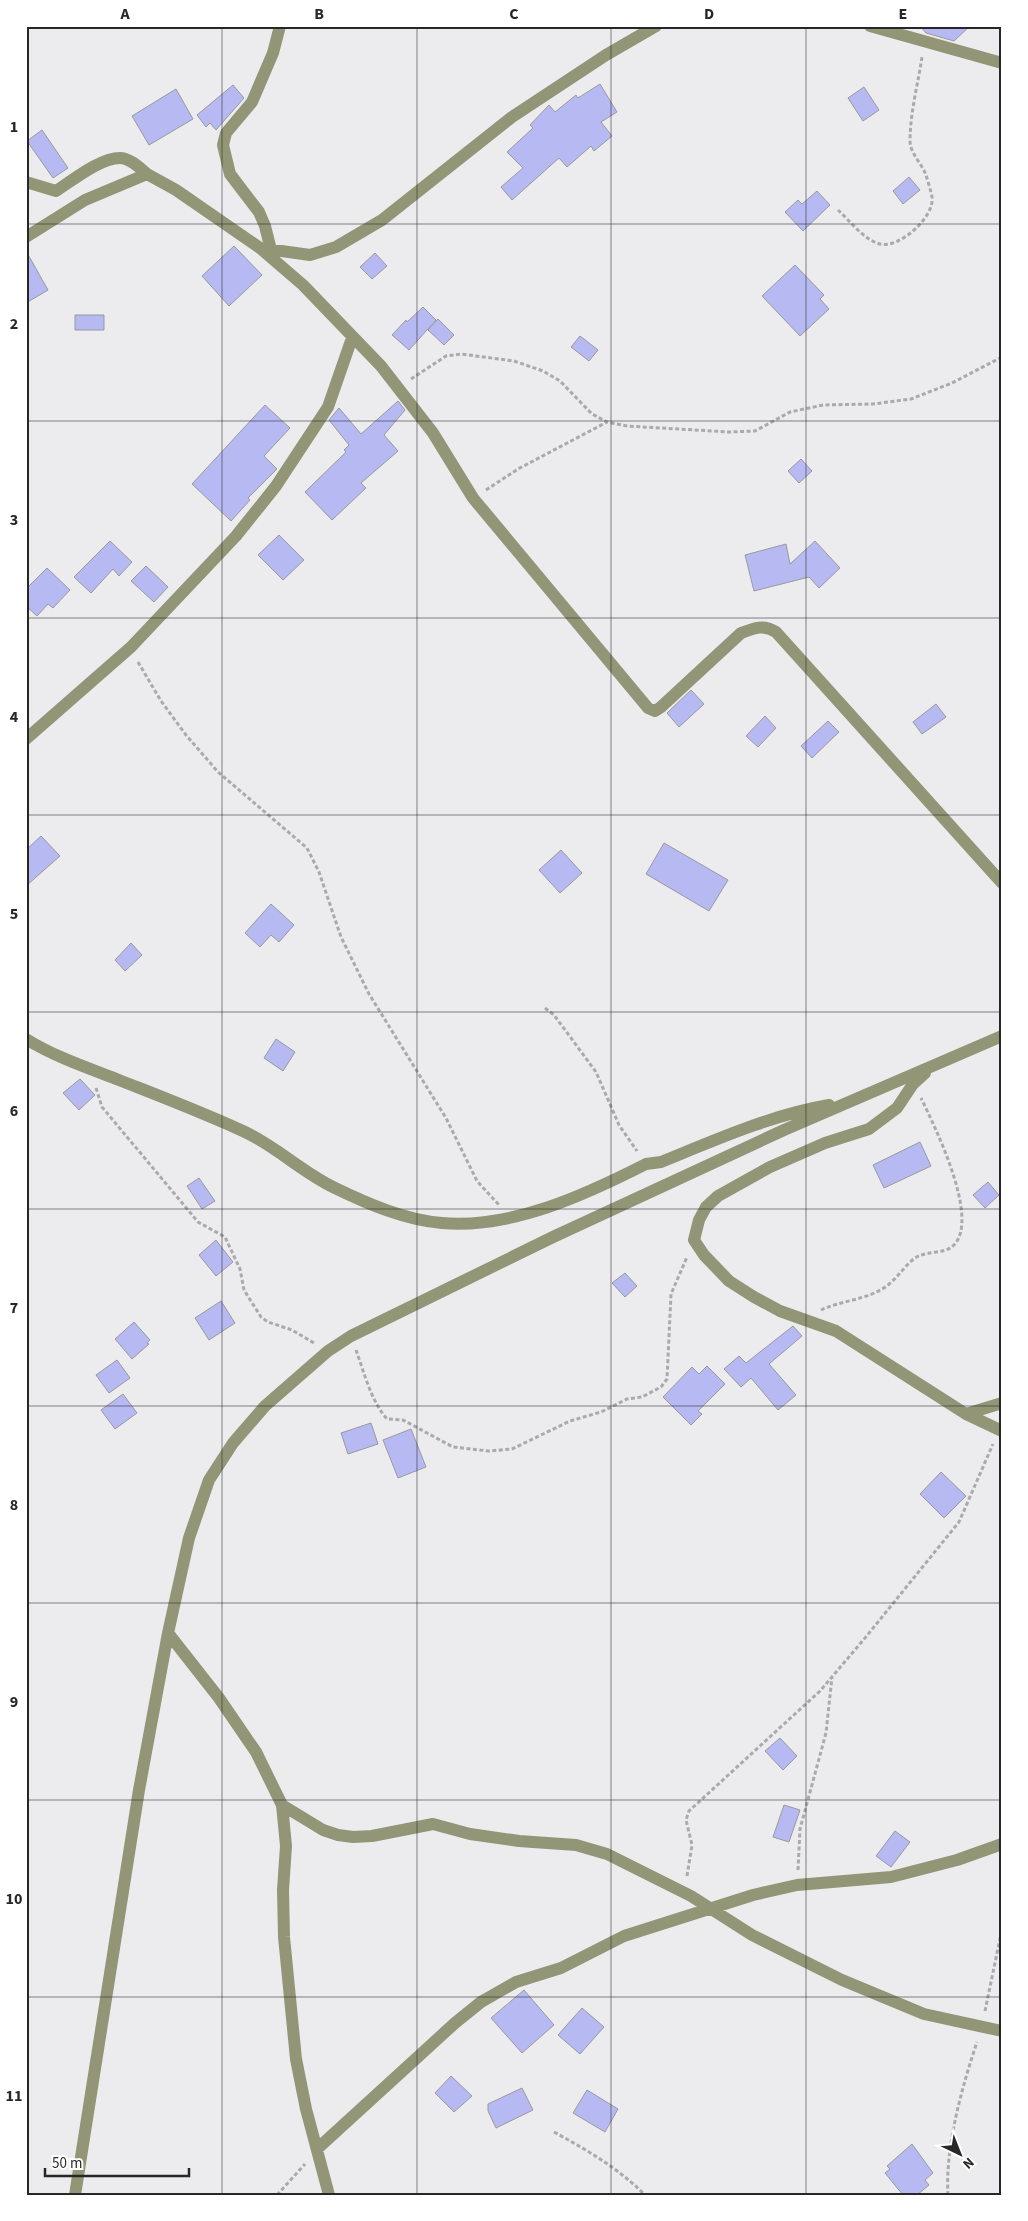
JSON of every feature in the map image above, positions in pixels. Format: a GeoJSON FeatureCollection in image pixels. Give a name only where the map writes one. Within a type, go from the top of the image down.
{"type":"FeatureCollection","features":[{"type":"Feature","properties":{"kind":"street"},"geometry":{"type":"LineString","coordinates":[[266,249],[265,226],[258,212],[230,174],[223,145],[226,133],[252,102],[273,53],[280,26]]}},
{"type":"Feature","properties":{"kind":"street"},"geometry":{"type":"LineString","coordinates":[[266,249],[310,255],[336,247],[360,235],[382,220],[512,117],[606,55],[656,26]]}},
{"type":"Feature","properties":{"kind":"street"},"geometry":{"type":"LineString","coordinates":[[870,26],[1002,64]]}},
{"type":"Feature","properties":{"kind":"street"},"geometry":{"type":"LineString","coordinates":[[26,182],[56,191],[103,162],[121,158],[134,163],[147,174],[176,190],[266,249],[381,366],[433,433],[473,498],[648,708],[652,710],[661,707],[742,634],[754,628],[766,627],[776,632],[1002,883]]}},
{"type":"Feature","properties":{"kind":"street"},"geometry":{"type":"LineString","coordinates":[[26,237],[85,200],[147,174]]}},
{"type":"Feature","properties":{"kind":"street"},"geometry":{"type":"LineString","coordinates":[[26,739],[131,647],[236,536],[276,486],[328,407],[352,338]]}},
{"type":"Feature","properties":{"kind":"street"},"geometry":{"type":"LineString","coordinates":[[75,2195],[139,1790],[168,1633],[189,1538],[209,1480],[233,1443],[265,1406],[328,1351],[351,1336],[553,1236],[850,1101],[1002,1036]]}},
{"type":"Feature","properties":{"kind":"street"},"geometry":{"type":"LineString","coordinates":[[26,1039],[72,1062],[246,1133],[333,1187],[385,1209],[418,1219],[442,1223],[463,1224],[516,1216],[562,1204],[646,1164],[661,1162],[771,1120],[807,1109],[850,1101]]}},
{"type":"Feature","properties":{"kind":"street"},"geometry":{"type":"LineString","coordinates":[[930,1068],[913,1084],[897,1108],[869,1129],[825,1143],[778,1164],[718,1196],[706,1207],[699,1220],[694,1240],[704,1255],[729,1281],[780,1311],[836,1331],[966,1414],[1000,1430]]}},
{"type":"Feature","properties":{"kind":"street"},"geometry":{"type":"LineString","coordinates":[[966,1414],[1002,1402]]}},
{"type":"Feature","properties":{"kind":"street"},"geometry":{"type":"LineString","coordinates":[[168,1633],[214,1690],[240,1729],[270,1777],[282,1805],[286,1846],[283,1890],[288,1997],[296,2059],[306,2109],[329,2195]]}},
{"type":"Feature","properties":{"kind":"street"},"geometry":{"type":"LineString","coordinates":[[282,1805],[323,1830],[353,1837],[433,1824],[470,1834],[519,1841],[576,1845],[608,1854],[636,1866],[691,1896],[752,1935],[842,1980],[924,2014],[1002,2031]]}},
{"type":"Feature","properties":{"kind":"street"},"geometry":{"type":"LineString","coordinates":[[317,2150],[455,2023],[481,2002],[516,1982],[561,1968],[624,1936],[713,1910],[753,1895],[797,1885],[891,1877],[957,1860],[1002,1844]]}},
{"type":"Feature","properties":{"kind":"path"},"geometry":{"type":"LineString","coordinates":[[838,210],[862,233],[881,245],[891,244],[910,234],[927,214],[933,199],[926,176],[910,143],[925,42]]}},
{"type":"Feature","properties":{"kind":"path"},"geometry":{"type":"LineString","coordinates":[[399,388],[446,356],[461,354],[514,360],[543,371],[560,381],[592,414],[607,422],[627,426],[695,431],[755,431],[790,412],[798,410],[823,405],[873,404],[911,399],[952,384],[1002,357]]}},
{"type":"Feature","properties":{"kind":"path"},"geometry":{"type":"LineString","coordinates":[[473,498],[518,469],[607,422]]}},
{"type":"Feature","properties":{"kind":"path"},"geometry":{"type":"LineString","coordinates":[[131,647],[143,672],[161,701],[218,772],[307,848],[319,872],[341,937],[369,994],[446,1118],[477,1181],[497,1203],[516,1216]]}},
{"type":"Feature","properties":{"kind":"path"},"geometry":{"type":"LineString","coordinates":[[545,1008],[554,1015],[596,1072],[619,1125],[646,1164]]}},
{"type":"Feature","properties":{"kind":"path"},"geometry":{"type":"LineString","coordinates":[[94,1081],[102,1107],[198,1222],[225,1237],[240,1269],[244,1290],[261,1317],[304,1336],[328,1351]]}},
{"type":"Feature","properties":{"kind":"path"},"geometry":{"type":"LineString","coordinates":[[799,1319],[832,1305],[880,1291],[891,1284],[915,1258],[924,1253],[945,1250],[953,1245],[960,1236],[961,1205],[950,1161],[913,1084]]}},
{"type":"Feature","properties":{"kind":"path"},"geometry":{"type":"LineString","coordinates":[[351,1336],[366,1380],[382,1414],[387,1419],[403,1420],[453,1447],[489,1451],[512,1449],[570,1421],[601,1412],[626,1399],[642,1397],[661,1387],[667,1379],[671,1294],[694,1240]]}},
{"type":"Feature","properties":{"kind":"path"},"geometry":{"type":"LineString","coordinates":[[691,1896],[687,1872],[692,1845],[686,1820],[689,1811],[820,1691],[959,1522],[979,1481],[1000,1430]]}},
{"type":"Feature","properties":{"kind":"path"},"geometry":{"type":"LineString","coordinates":[[797,1885],[800,1829],[826,1733],[832,1677]]}},
{"type":"Feature","properties":{"kind":"path"},"geometry":{"type":"LineString","coordinates":[[948,2195],[947,2180],[959,2100],[982,2028],[1002,1929]]}},
{"type":"Feature","properties":{"kind":"path"},"geometry":{"type":"LineString","coordinates":[[554,2132],[598,2157],[626,2176],[644,2195]]}},
{"type":"Feature","properties":{"kind":"path"},"geometry":{"type":"LineString","coordinates":[[277,2195],[317,2150]]}},
{"type":"Feature","properties":{"kind":"building"},"geometry":{"type":"Polygon","coordinates":[[[920,26],[970,26],[954,41],[926,33],[920,26]]]}},
{"type":"Feature","properties":{"kind":"building"},"geometry":{"type":"Polygon","coordinates":[[[600,84],[617,112],[601,122],[612,136],[594,151],[591,146],[567,167],[559,158],[512,200],[501,187],[523,168],[507,152],[533,128],[530,125],[549,105],[555,112],[576,95],[578,98],[600,84]]]}},
{"type":"Feature","properties":{"kind":"building"},"geometry":{"type":"Polygon","coordinates":[[[233,85],[244,98],[216,130],[210,123],[206,127],[197,115],[233,85]]]}},
{"type":"Feature","properties":{"kind":"building"},"geometry":{"type":"Polygon","coordinates":[[[864,87],[879,110],[863,121],[848,98],[864,87]]]}},
{"type":"Feature","properties":{"kind":"building"},"geometry":{"type":"Polygon","coordinates":[[[176,89],[193,119],[149,145],[132,116],[176,89]]]}},
{"type":"Feature","properties":{"kind":"building"},"geometry":{"type":"Polygon","coordinates":[[[42,130],[68,168],[53,178],[27,141],[42,130]]]}},
{"type":"Feature","properties":{"kind":"building"},"geometry":{"type":"Polygon","coordinates":[[[909,177],[920,190],[903,204],[893,191],[909,177]]]}},
{"type":"Feature","properties":{"kind":"building"},"geometry":{"type":"Polygon","coordinates":[[[817,191],[830,205],[803,231],[785,212],[798,200],[802,204],[817,191]]]}},
{"type":"Feature","properties":{"kind":"building"},"geometry":{"type":"Polygon","coordinates":[[[234,246],[262,275],[229,306],[202,276],[234,246]]]}},
{"type":"Feature","properties":{"kind":"building"},"geometry":{"type":"Polygon","coordinates":[[[26,251],[48,290],[26,303],[26,251]]]}},
{"type":"Feature","properties":{"kind":"building"},"geometry":{"type":"Polygon","coordinates":[[[375,253],[387,266],[372,279],[360,267],[375,253]]]}},
{"type":"Feature","properties":{"kind":"building"},"geometry":{"type":"Polygon","coordinates":[[[795,265],[824,295],[820,299],[829,309],[800,336],[762,296],[795,265]]]}},
{"type":"Feature","properties":{"kind":"building"},"geometry":{"type":"Polygon","coordinates":[[[423,307],[436,320],[409,350],[392,335],[406,320],[407,322],[423,307]]]}},
{"type":"Feature","properties":{"kind":"building"},"geometry":{"type":"Polygon","coordinates":[[[75,315],[104,315],[104,330],[75,330],[75,315]]]}},
{"type":"Feature","properties":{"kind":"building"},"geometry":{"type":"Polygon","coordinates":[[[438,319],[454,335],[444,345],[428,330],[438,319]]]}},
{"type":"Feature","properties":{"kind":"building"},"geometry":{"type":"Polygon","coordinates":[[[580,336],[598,350],[589,361],[571,347],[580,336]]]}},
{"type":"Feature","properties":{"kind":"building"},"geometry":{"type":"Polygon","coordinates":[[[398,401],[405,410],[384,435],[398,451],[361,483],[366,488],[332,520],[305,492],[346,452],[344,450],[349,445],[329,420],[339,408],[361,434],[398,401]]]}},
{"type":"Feature","properties":{"kind":"building"},"geometry":{"type":"Polygon","coordinates":[[[265,405],[290,428],[264,456],[277,469],[248,498],[250,500],[231,521],[192,484],[265,405]]]}},
{"type":"Feature","properties":{"kind":"building"},"geometry":{"type":"Polygon","coordinates":[[[801,459],[812,471],[799,483],[788,471],[801,459]]]}},
{"type":"Feature","properties":{"kind":"building"},"geometry":{"type":"Polygon","coordinates":[[[279,535],[304,560],[283,580],[258,555],[279,535]]]}},
{"type":"Feature","properties":{"kind":"building"},"geometry":{"type":"Polygon","coordinates":[[[110,541],[132,562],[119,576],[113,569],[91,593],[74,577],[110,541]]]}},
{"type":"Feature","properties":{"kind":"building"},"geometry":{"type":"Polygon","coordinates":[[[815,541],[840,568],[819,588],[809,577],[754,591],[745,555],[786,544],[790,564],[815,541]]]}},
{"type":"Feature","properties":{"kind":"building"},"geometry":{"type":"Polygon","coordinates":[[[146,566],[168,587],[154,602],[131,581],[146,566]]]}},
{"type":"Feature","properties":{"kind":"building"},"geometry":{"type":"Polygon","coordinates":[[[47,568],[70,590],[53,608],[48,604],[37,616],[26,606],[26,589],[47,568]]]}},
{"type":"Feature","properties":{"kind":"building"},"geometry":{"type":"Polygon","coordinates":[[[691,690],[704,704],[679,727],[667,713],[691,690]]]}},
{"type":"Feature","properties":{"kind":"building"},"geometry":{"type":"Polygon","coordinates":[[[936,704],[946,717],[922,734],[913,722],[936,704]]]}},
{"type":"Feature","properties":{"kind":"building"},"geometry":{"type":"Polygon","coordinates":[[[765,716],[776,728],[758,747],[746,736],[765,716]]]}},
{"type":"Feature","properties":{"kind":"building"},"geometry":{"type":"Polygon","coordinates":[[[828,721],[839,732],[812,758],[801,746],[828,721]]]}},
{"type":"Feature","properties":{"kind":"building"},"geometry":{"type":"Polygon","coordinates":[[[41,836],[60,856],[26,886],[26,850],[41,836]]]}},
{"type":"Feature","properties":{"kind":"building"},"geometry":{"type":"Polygon","coordinates":[[[664,843],[728,880],[709,911],[646,874],[664,843]]]}},
{"type":"Feature","properties":{"kind":"building"},"geometry":{"type":"Polygon","coordinates":[[[561,850],[582,873],[560,893],[539,870],[561,850]]]}},
{"type":"Feature","properties":{"kind":"building"},"geometry":{"type":"Polygon","coordinates":[[[271,904],[294,925],[279,942],[271,935],[260,947],[245,933],[271,904]]]}},
{"type":"Feature","properties":{"kind":"building"},"geometry":{"type":"Polygon","coordinates":[[[131,943],[142,955],[125,971],[115,960],[131,943]]]}},
{"type":"Feature","properties":{"kind":"building"},"geometry":{"type":"Polygon","coordinates":[[[276,1039],[295,1052],[283,1071],[264,1058],[276,1039]]]}},
{"type":"Feature","properties":{"kind":"building"},"geometry":{"type":"Polygon","coordinates":[[[80,1079],[95,1095],[79,1110],[63,1093],[80,1079]]]}},
{"type":"Feature","properties":{"kind":"building"},"geometry":{"type":"Polygon","coordinates":[[[920,1142],[931,1166],[884,1188],[873,1165],[920,1142]]]}},
{"type":"Feature","properties":{"kind":"building"},"geometry":{"type":"Polygon","coordinates":[[[199,1178],[215,1201],[202,1209],[187,1186],[199,1178]]]}},
{"type":"Feature","properties":{"kind":"building"},"geometry":{"type":"Polygon","coordinates":[[[988,1182],[999,1195],[985,1208],[973,1195],[988,1182]]]}},
{"type":"Feature","properties":{"kind":"building"},"geometry":{"type":"Polygon","coordinates":[[[216,1240],[233,1262],[216,1276],[199,1255],[216,1240]]]}},
{"type":"Feature","properties":{"kind":"building"},"geometry":{"type":"Polygon","coordinates":[[[625,1273],[637,1286],[625,1297],[612,1283],[625,1273]]]}},
{"type":"Feature","properties":{"kind":"building"},"geometry":{"type":"Polygon","coordinates":[[[221,1301],[235,1323],[209,1340],[195,1318],[221,1301]]]}},
{"type":"Feature","properties":{"kind":"building"},"geometry":{"type":"Polygon","coordinates":[[[134,1322],[150,1340],[147,1343],[149,1344],[132,1359],[115,1339],[134,1322]]]}},
{"type":"Feature","properties":{"kind":"building"},"geometry":{"type":"Polygon","coordinates":[[[793,1326],[802,1336],[769,1364],[796,1395],[778,1410],[751,1378],[741,1387],[724,1369],[739,1356],[746,1363],[793,1326]]]}},
{"type":"Feature","properties":{"kind":"building"},"geometry":{"type":"Polygon","coordinates":[[[117,1360],[130,1378],[109,1393],[96,1375],[117,1360]]]}},
{"type":"Feature","properties":{"kind":"building"},"geometry":{"type":"Polygon","coordinates":[[[707,1366],[725,1384],[698,1411],[702,1414],[691,1425],[663,1397],[692,1367],[699,1374],[707,1366]]]}},
{"type":"Feature","properties":{"kind":"building"},"geometry":{"type":"Polygon","coordinates":[[[123,1394],[137,1413],[115,1429],[101,1410],[123,1394]]]}},
{"type":"Feature","properties":{"kind":"building"},"geometry":{"type":"Polygon","coordinates":[[[371,1423],[378,1444],[348,1454],[341,1433],[371,1423]]]}},
{"type":"Feature","properties":{"kind":"building"},"geometry":{"type":"Polygon","coordinates":[[[411,1429],[426,1467],[398,1478],[383,1440],[411,1429]]]}},
{"type":"Feature","properties":{"kind":"building"},"geometry":{"type":"Polygon","coordinates":[[[941,1472],[966,1496],[944,1518],[920,1494],[941,1472]]]}},
{"type":"Feature","properties":{"kind":"building"},"geometry":{"type":"Polygon","coordinates":[[[780,1738],[797,1756],[783,1770],[765,1751],[780,1738]]]}},
{"type":"Feature","properties":{"kind":"building"},"geometry":{"type":"Polygon","coordinates":[[[784,1805],[800,1810],[789,1842],[773,1837],[784,1805]]]}},
{"type":"Feature","properties":{"kind":"building"},"geometry":{"type":"Polygon","coordinates":[[[895,1831],[910,1842],[891,1867],[876,1856],[895,1831]]]}},
{"type":"Feature","properties":{"kind":"building"},"geometry":{"type":"Polygon","coordinates":[[[524,1990],[554,2025],[522,2053],[491,2018],[524,1990]]]}},
{"type":"Feature","properties":{"kind":"building"},"geometry":{"type":"Polygon","coordinates":[[[582,2008],[604,2027],[580,2054],[558,2035],[582,2008]]]}},
{"type":"Feature","properties":{"kind":"building"},"geometry":{"type":"Polygon","coordinates":[[[451,2076],[472,2096],[454,2112],[435,2093],[451,2076]]]}},
{"type":"Feature","properties":{"kind":"building"},"geometry":{"type":"Polygon","coordinates":[[[522,2088],[533,2110],[496,2128],[488,2111],[488,2104],[522,2088]]]}},
{"type":"Feature","properties":{"kind":"building"},"geometry":{"type":"Polygon","coordinates":[[[587,2090],[618,2109],[605,2132],[573,2113],[587,2090]]]}},
{"type":"Feature","properties":{"kind":"building"},"geometry":{"type":"Polygon","coordinates":[[[912,2144],[933,2173],[925,2180],[929,2185],[917,2195],[903,2195],[885,2173],[890,2169],[887,2166],[912,2144]]]}}]}
